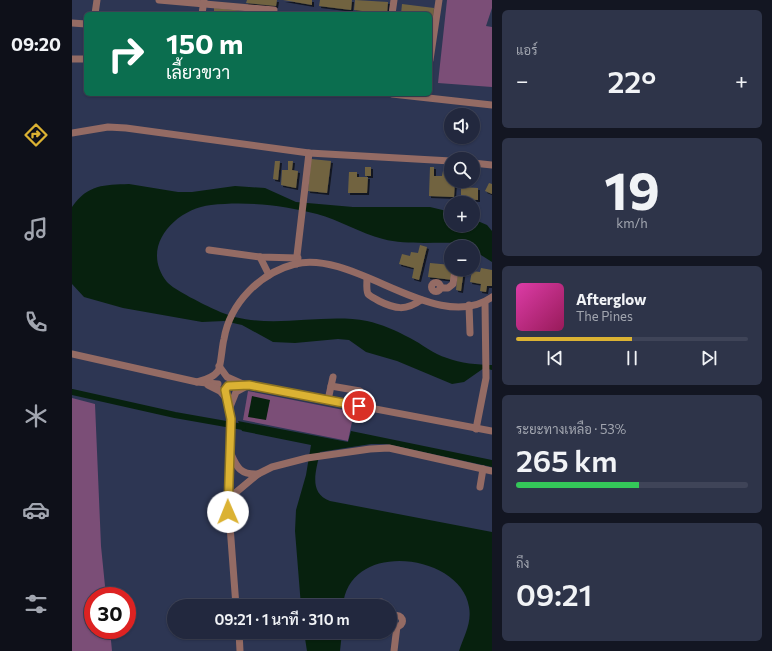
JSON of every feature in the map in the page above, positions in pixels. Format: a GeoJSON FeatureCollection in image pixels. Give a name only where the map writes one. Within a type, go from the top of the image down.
{"type":"FeatureCollection","features":[{"type":"Feature","properties":{"kind":"street"},"geometry":{"type":"LineString","coordinates":[[95,12],[97,0]]}},
{"type":"Feature","properties":{"kind":"street"},"geometry":{"type":"LineString","coordinates":[[159,0],[204,2],[274,10]]}},
{"type":"Feature","properties":{"kind":"street"},"geometry":{"type":"LineString","coordinates":[[392,12],[394,0]]}},
{"type":"Feature","properties":{"kind":"street"},"geometry":{"type":"LineString","coordinates":[[432,41],[439,0]]}},
{"type":"Feature","properties":{"kind":"street"},"geometry":{"type":"LineString","coordinates":[[202,12],[204,2]]}},
{"type":"Feature","properties":{"kind":"street"},"geometry":{"type":"LineString","coordinates":[[72,23],[84,24]]}},
{"type":"Feature","properties":{"kind":"street"},"geometry":{"type":"LineString","coordinates":[[72,59],[84,59]]}},
{"type":"Feature","properties":{"kind":"street"},"geometry":{"type":"LineString","coordinates":[[412,96],[492,104]]}},
{"type":"Feature","properties":{"kind":"street"},"geometry":{"type":"LineString","coordinates":[[72,133],[108,127],[126,128],[309,153],[444,161]]}},
{"type":"Feature","properties":{"kind":"street"},"geometry":{"type":"LineString","coordinates":[[297,261],[304,212],[309,153]]}},
{"type":"Feature","properties":{"kind":"street"},"geometry":{"type":"LineString","coordinates":[[480,164],[492,165]]}},
{"type":"Feature","properties":{"kind":"street"},"geometry":{"type":"LineString","coordinates":[[209,250],[327,265],[348,270],[424,301],[450,307],[469,306],[485,302],[492,297]]}},
{"type":"Feature","properties":{"kind":"street"},"geometry":{"type":"LineString","coordinates":[[260,256],[269,275]]}},
{"type":"Feature","properties":{"kind":"street"},"geometry":{"type":"LineString","coordinates":[[219,382],[219,367],[225,333],[232,313],[251,288],[269,275],[297,261]]}},
{"type":"Feature","properties":{"kind":"street"},"geometry":{"type":"LineString","coordinates":[[367,278],[367,291],[370,296],[391,307],[399,308],[408,307],[424,301],[437,289],[448,288],[453,284],[455,276]]}},
{"type":"Feature","properties":{"kind":"street"},"geometry":{"type":"LineString","coordinates":[[476,429],[488,362],[485,302]]}},
{"type":"Feature","properties":{"kind":"street"},"geometry":{"type":"LineString","coordinates":[[469,306],[470,333]]}},
{"type":"Feature","properties":{"kind":"street"},"geometry":{"type":"LineString","coordinates":[[72,354],[200,382],[227,381],[231,419],[228,499],[235,599]]}},
{"type":"Feature","properties":{"kind":"street"},"geometry":{"type":"LineString","coordinates":[[200,382],[212,376],[219,367]]}},
{"type":"Feature","properties":{"kind":"street"},"geometry":{"type":"LineString","coordinates":[[219,367],[227,377],[248,385],[492,431]]}},
{"type":"Feature","properties":{"kind":"street"},"geometry":{"type":"LineString","coordinates":[[328,400],[333,377]]}},
{"type":"Feature","properties":{"kind":"street"},"geometry":{"type":"LineString","coordinates":[[200,382],[223,393],[229,405]]}},
{"type":"Feature","properties":{"kind":"street"},"geometry":{"type":"LineString","coordinates":[[227,388],[248,385]]}},
{"type":"Feature","properties":{"kind":"street"},"geometry":{"type":"LineString","coordinates":[[229,405],[236,392],[248,385]]}},
{"type":"Feature","properties":{"kind":"street"},"geometry":{"type":"LineString","coordinates":[[331,386],[360,391],[361,396],[359,406]]}},
{"type":"Feature","properties":{"kind":"street"},"geometry":{"type":"LineString","coordinates":[[228,499],[258,474],[272,466],[308,458],[370,449],[389,448],[492,471]]}},
{"type":"Feature","properties":{"kind":"street"},"geometry":{"type":"LineString","coordinates":[[230,452],[236,468],[242,473],[258,474]]}},
{"type":"Feature","properties":{"kind":"street"},"geometry":{"type":"LineString","coordinates":[[480,487],[483,469]]}},
{"type":"Feature","properties":{"kind":"street"},"geometry":{"type":"LineString","coordinates":[[239,639],[240,651]]}},
{"type":"Feature","properties":{"kind":"street"},"geometry":{"type":"LineString","coordinates":[[394,639],[394,651]]}},
{"type":"Feature","properties":{"kind":"shaded area"},"geometry":{"type":"Polygon","coordinates":[[[447,0],[492,0],[492,8],[486,26],[492,27],[492,87],[438,83],[447,0]]]}},
{"type":"Feature","properties":{"kind":"shaded area"},"geometry":{"type":"Polygon","coordinates":[[[129,184],[178,192],[192,192],[235,186],[265,188],[296,202],[353,207],[430,207],[444,210],[444,232],[480,232],[480,222],[487,225],[492,231],[492,262],[480,254],[480,240],[444,240],[444,243],[410,243],[392,241],[366,233],[317,214],[304,211],[278,206],[237,203],[211,205],[198,208],[185,214],[174,222],[165,232],[159,243],[157,256],[159,269],[167,282],[205,305],[234,317],[272,321],[348,319],[367,321],[400,333],[432,351],[452,360],[492,365],[492,370],[484,368],[464,382],[452,384],[397,361],[366,352],[349,340],[338,339],[295,343],[273,342],[242,325],[224,321],[202,322],[123,308],[84,297],[72,284],[72,207],[78,199],[90,190],[97,187],[129,184]]]}},
{"type":"Feature","properties":{"kind":"shaded area"},"geometry":{"type":"Polygon","coordinates":[[[248,391],[354,412],[348,441],[243,420],[248,391]]]}},
{"type":"Feature","properties":{"kind":"shaded area"},"geometry":{"type":"Polygon","coordinates":[[[252,396],[270,400],[266,420],[248,417],[252,396]]]}},
{"type":"Feature","properties":{"kind":"shaded area"},"geometry":{"type":"Polygon","coordinates":[[[72,398],[95,404],[101,546],[105,587],[84,587],[84,639],[111,639],[112,651],[72,651],[72,398]]]}},
{"type":"Feature","properties":{"kind":"shaded area"},"geometry":{"type":"Polygon","coordinates":[[[238,421],[348,442],[351,431],[492,460],[492,467],[387,444],[371,444],[320,452],[315,481],[319,493],[330,501],[492,532],[492,651],[459,651],[468,624],[470,613],[469,607],[461,589],[447,575],[427,565],[405,561],[383,563],[364,570],[350,585],[345,599],[300,599],[295,531],[296,510],[306,475],[311,445],[242,431],[238,421]]]}},
{"type":"Feature","properties":{"kind":"shaded area"},"geometry":{"type":"Polygon","coordinates":[[[305,639],[341,639],[340,651],[307,651],[305,639]]]}},
{"type":"Feature","properties":{"kind":"building"},"geometry":{"type":"Polygon","coordinates":[[[247,0],[277,0],[276,6],[246,3],[247,0]]]}},
{"type":"Feature","properties":{"kind":"building"},"geometry":{"type":"Polygon","coordinates":[[[283,0],[312,0],[312,5],[283,0]]]}},
{"type":"Feature","properties":{"kind":"building"},"geometry":{"type":"Polygon","coordinates":[[[320,0],[352,0],[351,10],[319,6],[320,0]]]}},
{"type":"Feature","properties":{"kind":"building"},"geometry":{"type":"Polygon","coordinates":[[[355,0],[388,2],[387,12],[354,10],[355,0]]]}},
{"type":"Feature","properties":{"kind":"building"},"geometry":{"type":"Polygon","coordinates":[[[402,4],[434,8],[433,20],[432,12],[401,12],[402,4]]]}},
{"type":"Feature","properties":{"kind":"building"},"geometry":{"type":"Polygon","coordinates":[[[214,8],[244,11],[244,12],[214,12],[214,8]]]}},
{"type":"Feature","properties":{"kind":"building"},"geometry":{"type":"Polygon","coordinates":[[[311,159],[331,161],[327,193],[308,191],[311,159]]]}},
{"type":"Feature","properties":{"kind":"building"},"geometry":{"type":"Polygon","coordinates":[[[275,161],[280,161],[278,180],[273,179],[275,161]]]}},
{"type":"Feature","properties":{"kind":"building"},"geometry":{"type":"Polygon","coordinates":[[[288,161],[293,161],[292,170],[298,171],[296,188],[281,185],[282,170],[288,170],[288,161]]]}},
{"type":"Feature","properties":{"kind":"building"},"geometry":{"type":"Polygon","coordinates":[[[365,167],[371,167],[371,176],[365,176],[365,167]]]}},
{"type":"Feature","properties":{"kind":"building"},"geometry":{"type":"Polygon","coordinates":[[[430,167],[434,167],[434,176],[442,176],[444,171],[444,188],[455,188],[454,196],[429,196],[430,167]]]}},
{"type":"Feature","properties":{"kind":"building"},"geometry":{"type":"Polygon","coordinates":[[[349,172],[357,172],[357,177],[368,177],[367,193],[348,193],[349,172]]]}},
{"type":"Feature","properties":{"kind":"building"},"geometry":{"type":"Polygon","coordinates":[[[489,183],[492,184],[492,194],[485,191],[489,183]]]}},
{"type":"Feature","properties":{"kind":"building"},"geometry":{"type":"Polygon","coordinates":[[[461,188],[478,188],[478,196],[461,196],[461,188]]]}},
{"type":"Feature","properties":{"kind":"building"},"geometry":{"type":"Polygon","coordinates":[[[420,245],[427,247],[419,280],[412,278],[414,268],[399,264],[402,254],[410,256],[411,252],[418,253],[420,245]]]}},
{"type":"Feature","properties":{"kind":"building"},"geometry":{"type":"Polygon","coordinates":[[[430,263],[444,264],[444,276],[453,276],[453,280],[428,277],[430,263]]]}},
{"type":"Feature","properties":{"kind":"building"},"geometry":{"type":"Polygon","coordinates":[[[481,268],[492,270],[492,286],[487,286],[486,292],[480,291],[481,284],[470,282],[471,276],[480,276],[481,268]]]}},
{"type":"Feature","properties":{"kind":"building"},"geometry":{"type":"Polygon","coordinates":[[[457,276],[463,276],[461,291],[456,290],[457,276]]]}},
{"type":"Feature","properties":{"kind":"waterway"},"geometry":{"type":"LineString","coordinates":[[72,392],[175,415],[243,427]]}},
{"type":"Feature","properties":{"kind":"route"},"geometry":{"type":"LineString","coordinates":[[228,512],[231,434],[230,407],[225,390],[228,386],[249,385],[359,406]]}}]}
